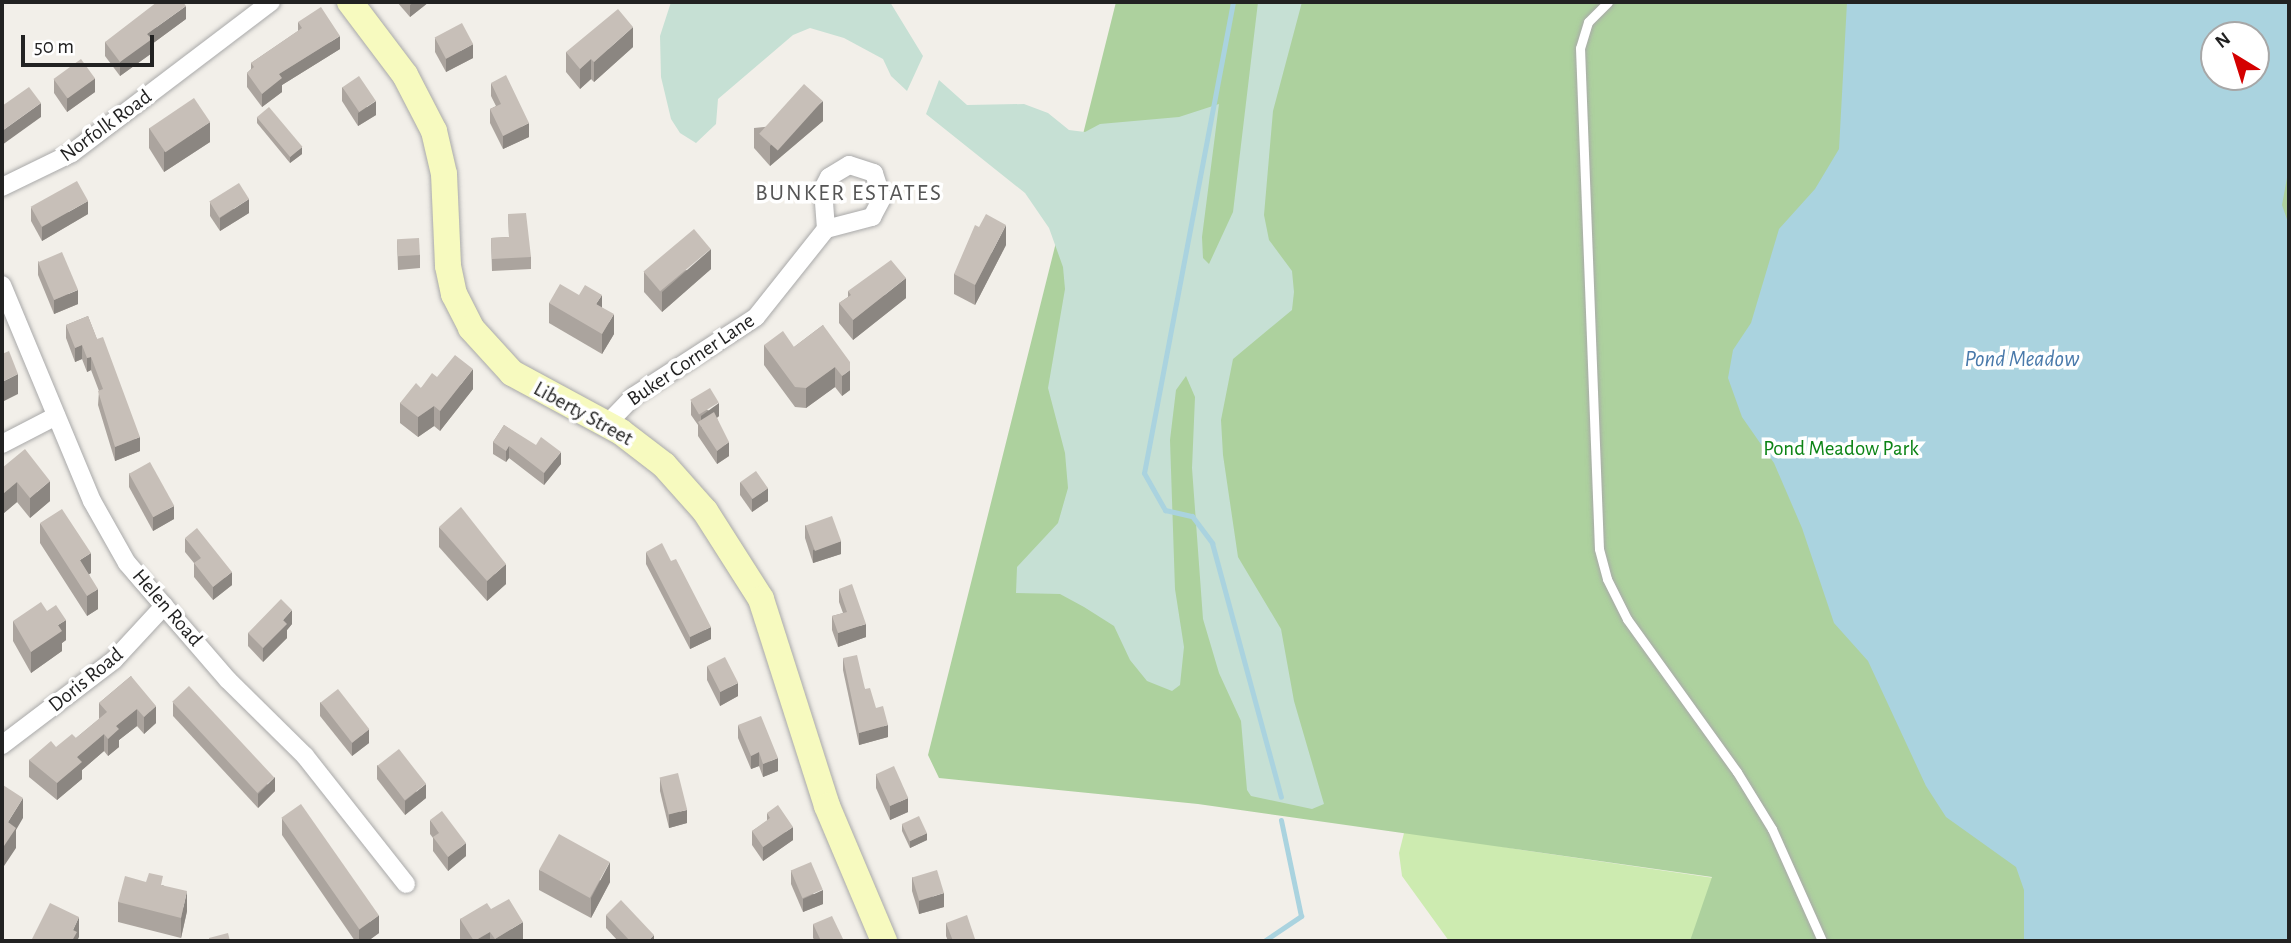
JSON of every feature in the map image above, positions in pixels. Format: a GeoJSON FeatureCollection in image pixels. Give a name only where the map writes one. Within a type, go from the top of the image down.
{"type":"FeatureCollection","features":[{"type":"Feature","properties":{"kind":"main road","name":"Liberty Street"},"geometry":{"type":"LineString","coordinates":[[350,2],[405,75],[434,131],[444,174],[448,266],[454,294],[471,328],[512,373],[607,424],[649,452],[685,486],[761,599],[827,806],[884,941]]}},
{"type":"Feature","properties":{"kind":"street","name":"Norfolk Road"},"geometry":{"type":"LineString","coordinates":[[2,187],[72,153],[271,2]]}},
{"type":"Feature","properties":{"kind":"street","name":"Buker Corner Lane"},"geometry":{"type":"LineString","coordinates":[[607,424],[634,396],[756,317],[826,229]]}},
{"type":"Feature","properties":{"kind":"street","name":"Helen Road"},"geometry":{"type":"LineString","coordinates":[[2,285],[104,526],[164,606],[228,680],[300,750],[405,884]]}},
{"type":"Feature","properties":{"kind":"street"},"geometry":{"type":"LineString","coordinates":[[2,444],[56,416]]}},
{"type":"Feature","properties":{"kind":"street","name":"Doris Road"},"geometry":{"type":"LineString","coordinates":[[2,745],[114,660],[164,606]]}},
{"type":"Feature","properties":{"kind":"lane"},"geometry":{"type":"LineString","coordinates":[[1608,2],[1588,22],[1580,48],[1599,550],[1607,579],[1627,619],[1737,772],[1772,829],[1822,941]]}},
{"type":"Feature","properties":{"kind":"green space"},"geometry":{"type":"Polygon","coordinates":[[[671,2],[890,2],[923,56],[907,91],[891,76],[883,59],[844,38],[810,28],[793,35],[718,99],[716,124],[696,143],[680,133],[671,119],[661,77],[660,36],[671,2]]]}},
{"type":"Feature","properties":{"kind":"green space","name":"Pond Meadow Park"},"geometry":{"type":"Polygon","coordinates":[[[1116,2],[2289,2],[2289,941],[1690,941],[1712,877],[1198,804],[939,778],[928,755],[1116,2]]]}},
{"type":"Feature","properties":{"kind":"green space"},"geometry":{"type":"Polygon","coordinates":[[[1258,2],[1302,2],[1273,111],[1264,215],[1269,240],[1292,271],[1294,292],[1292,310],[1233,359],[1221,420],[1223,455],[1238,557],[1281,629],[1294,701],[1324,804],[1312,809],[1251,796],[1247,790],[1241,721],[1219,673],[1203,619],[1192,468],[1195,397],[1186,376],[1176,390],[1170,440],[1175,589],[1184,647],[1180,685],[1172,691],[1147,681],[1130,660],[1114,626],[1084,607],[1060,594],[1016,593],[1017,567],[1058,523],[1068,488],[1065,453],[1048,388],[1065,289],[1063,267],[1049,228],[1025,193],[926,114],[939,80],[967,105],[1024,104],[1048,113],[1069,130],[1085,132],[1100,124],[1179,117],[1219,104],[1202,237],[1203,258],[1209,264],[1233,212],[1258,2]]]}},
{"type":"Feature","properties":{"kind":"green space"},"geometry":{"type":"Polygon","coordinates":[[[1416,832],[1714,878],[1694,941],[1449,941],[1402,876],[1399,853],[1404,833],[1416,832]]]}},
{"type":"Feature","properties":{"kind":"water","name":"Pond Meadow"},"geometry":{"type":"Polygon","coordinates":[[[1847,2],[2289,2],[2289,167],[2282,205],[2289,225],[2289,941],[2024,941],[2024,890],[2016,867],[1946,817],[1926,786],[1868,661],[1834,623],[1802,528],[1774,463],[1742,417],[1728,378],[1733,350],[1751,323],[1779,229],[1815,189],[1839,149],[1847,2]]]}},
{"type":"Feature","properties":{"kind":"building"},"geometry":{"type":"Polygon","coordinates":[[[157,2],[183,2],[186,6],[147,34],[152,39],[120,62],[105,42],[157,2]]]}},
{"type":"Feature","properties":{"kind":"building"},"geometry":{"type":"Polygon","coordinates":[[[321,7],[340,36],[279,74],[282,78],[262,94],[247,73],[254,67],[251,63],[302,28],[298,22],[321,7]]]}},
{"type":"Feature","properties":{"kind":"building"},"geometry":{"type":"Polygon","coordinates":[[[618,9],[633,27],[594,62],[591,59],[580,69],[566,52],[618,9]]]}},
{"type":"Feature","properties":{"kind":"building"},"geometry":{"type":"Polygon","coordinates":[[[462,23],[473,44],[446,59],[435,38],[462,23]]]}},
{"type":"Feature","properties":{"kind":"building"},"geometry":{"type":"Polygon","coordinates":[[[81,59],[95,78],[68,98],[53,79],[81,59]]]}},
{"type":"Feature","properties":{"kind":"building"},"geometry":{"type":"Polygon","coordinates":[[[506,75],[529,123],[503,136],[490,109],[501,104],[491,83],[506,75]]]}},
{"type":"Feature","properties":{"kind":"building"},"geometry":{"type":"Polygon","coordinates":[[[359,76],[376,101],[359,112],[342,87],[359,76]]]}},
{"type":"Feature","properties":{"kind":"building"},"geometry":{"type":"Polygon","coordinates":[[[804,84],[823,101],[778,151],[759,134],[804,84]]]}},
{"type":"Feature","properties":{"kind":"building"},"geometry":{"type":"Polygon","coordinates":[[[29,87],[41,103],[2,131],[2,106],[29,87]]]}},
{"type":"Feature","properties":{"kind":"building"},"geometry":{"type":"Polygon","coordinates":[[[194,98],[210,122],[165,152],[149,128],[194,98]]]}},
{"type":"Feature","properties":{"kind":"building"},"geometry":{"type":"Polygon","coordinates":[[[269,107],[302,147],[290,157],[257,117],[269,107]]]}},
{"type":"Feature","properties":{"kind":"building"},"geometry":{"type":"Polygon","coordinates":[[[77,181],[88,201],[42,227],[31,207],[77,181]]]}},
{"type":"Feature","properties":{"kind":"building"},"geometry":{"type":"Polygon","coordinates":[[[239,183],[249,199],[219,218],[209,202],[239,183]]]}},
{"type":"Feature","properties":{"kind":"building"},"geometry":{"type":"Polygon","coordinates":[[[526,213],[531,257],[492,259],[491,238],[509,237],[508,214],[526,213]]]}},
{"type":"Feature","properties":{"kind":"building"},"geometry":{"type":"Polygon","coordinates":[[[986,214],[1006,225],[975,285],[954,274],[975,225],[979,227],[986,214]]]}},
{"type":"Feature","properties":{"kind":"building"},"geometry":{"type":"Polygon","coordinates":[[[694,229],[711,249],[660,291],[643,271],[694,229]]]}},
{"type":"Feature","properties":{"kind":"building"},"geometry":{"type":"Polygon","coordinates":[[[419,238],[420,255],[398,256],[397,239],[419,238]]]}},
{"type":"Feature","properties":{"kind":"building"},"geometry":{"type":"Polygon","coordinates":[[[62,252],[78,290],[54,300],[38,262],[62,252]]]}},
{"type":"Feature","properties":{"kind":"building"},"geometry":{"type":"Polygon","coordinates":[[[891,260],[906,278],[853,320],[839,303],[851,295],[848,291],[891,260]]]}},
{"type":"Feature","properties":{"kind":"building"},"geometry":{"type":"Polygon","coordinates":[[[560,284],[579,295],[585,285],[602,295],[596,304],[614,314],[602,334],[549,303],[560,284]]]}},
{"type":"Feature","properties":{"kind":"building"},"geometry":{"type":"Polygon","coordinates":[[[88,316],[97,339],[103,337],[140,437],[115,447],[98,391],[103,389],[91,357],[87,358],[82,345],[75,348],[66,325],[88,316]]]}},
{"type":"Feature","properties":{"kind":"building"},"geometry":{"type":"Polygon","coordinates":[[[823,325],[850,362],[850,370],[842,376],[835,367],[806,388],[795,387],[764,345],[783,331],[794,347],[823,325]]]}},
{"type":"Feature","properties":{"kind":"building"},"geometry":{"type":"Polygon","coordinates":[[[9,351],[18,374],[2,382],[2,354],[9,351]]]}},
{"type":"Feature","properties":{"kind":"building"},"geometry":{"type":"Polygon","coordinates":[[[455,355],[473,369],[440,411],[434,406],[418,417],[400,403],[416,383],[421,388],[432,373],[437,377],[455,355]]]}},
{"type":"Feature","properties":{"kind":"building"},"geometry":{"type":"Polygon","coordinates":[[[710,388],[719,403],[699,414],[690,400],[710,388]]]}},
{"type":"Feature","properties":{"kind":"building"},"geometry":{"type":"Polygon","coordinates":[[[714,412],[729,442],[717,451],[698,422],[714,412]]]}},
{"type":"Feature","properties":{"kind":"building"},"geometry":{"type":"Polygon","coordinates":[[[504,425],[536,445],[541,437],[561,452],[544,473],[509,446],[506,451],[493,442],[504,425]]]}},
{"type":"Feature","properties":{"kind":"building"},"geometry":{"type":"Polygon","coordinates":[[[25,449],[50,481],[30,498],[17,482],[4,493],[2,491],[2,468],[25,449]]]}},
{"type":"Feature","properties":{"kind":"building"},"geometry":{"type":"Polygon","coordinates":[[[150,462],[174,506],[153,517],[129,474],[150,462]]]}},
{"type":"Feature","properties":{"kind":"building"},"geometry":{"type":"Polygon","coordinates":[[[756,471],[768,488],[752,499],[740,482],[756,471]]]}},
{"type":"Feature","properties":{"kind":"building"},"geometry":{"type":"Polygon","coordinates":[[[461,507],[506,564],[487,581],[439,527],[461,507]]]}},
{"type":"Feature","properties":{"kind":"building"},"geometry":{"type":"Polygon","coordinates":[[[62,509],[91,553],[80,560],[98,589],[87,596],[40,523],[62,509]]]}},
{"type":"Feature","properties":{"kind":"building"},"geometry":{"type":"Polygon","coordinates":[[[832,516],[841,541],[815,551],[806,526],[832,516]]]}},
{"type":"Feature","properties":{"kind":"building"},"geometry":{"type":"Polygon","coordinates":[[[197,528],[232,572],[213,587],[194,563],[201,558],[185,538],[197,528]]]}},
{"type":"Feature","properties":{"kind":"building"},"geometry":{"type":"Polygon","coordinates":[[[662,543],[671,561],[676,559],[711,627],[690,637],[646,552],[662,543]]]}},
{"type":"Feature","properties":{"kind":"building"},"geometry":{"type":"Polygon","coordinates":[[[852,584],[866,624],[838,633],[832,616],[847,612],[839,589],[852,584]]]}},
{"type":"Feature","properties":{"kind":"building"},"geometry":{"type":"Polygon","coordinates":[[[281,599],[292,610],[283,620],[287,624],[263,648],[248,633],[281,599]]]}},
{"type":"Feature","properties":{"kind":"building"},"geometry":{"type":"Polygon","coordinates":[[[41,602],[47,611],[56,605],[66,620],[58,625],[62,631],[31,652],[13,621],[41,602]]]}},
{"type":"Feature","properties":{"kind":"building"},"geometry":{"type":"Polygon","coordinates":[[[857,655],[865,689],[870,688],[876,708],[883,706],[888,725],[859,733],[843,658],[857,655]]]}},
{"type":"Feature","properties":{"kind":"building"},"geometry":{"type":"Polygon","coordinates":[[[725,657],[738,683],[720,692],[707,666],[725,657]]]}},
{"type":"Feature","properties":{"kind":"building"},"geometry":{"type":"Polygon","coordinates":[[[131,676],[156,706],[144,717],[137,709],[116,726],[119,729],[108,739],[104,734],[77,757],[82,762],[57,783],[29,760],[51,741],[56,747],[72,734],[76,738],[107,712],[99,703],[131,676]]]}},
{"type":"Feature","properties":{"kind":"building"},"geometry":{"type":"Polygon","coordinates":[[[189,686],[274,777],[257,793],[172,702],[189,686]]]}},
{"type":"Feature","properties":{"kind":"building"},"geometry":{"type":"Polygon","coordinates":[[[338,689],[369,729],[352,743],[321,703],[338,689]]]}},
{"type":"Feature","properties":{"kind":"building"},"geometry":{"type":"Polygon","coordinates":[[[761,716],[778,758],[763,764],[759,752],[751,756],[738,725],[761,716]]]}},
{"type":"Feature","properties":{"kind":"building"},"geometry":{"type":"Polygon","coordinates":[[[399,749],[426,784],[405,800],[378,766],[399,749]]]}},
{"type":"Feature","properties":{"kind":"building"},"geometry":{"type":"Polygon","coordinates":[[[894,766],[908,798],[890,806],[876,774],[894,766]]]}},
{"type":"Feature","properties":{"kind":"building"},"geometry":{"type":"Polygon","coordinates":[[[678,773],[687,810],[669,814],[660,778],[678,773]]]}},
{"type":"Feature","properties":{"kind":"building"},"geometry":{"type":"Polygon","coordinates":[[[3,785],[23,798],[8,822],[16,828],[2,849],[3,785]]]}},
{"type":"Feature","properties":{"kind":"building"},"geometry":{"type":"Polygon","coordinates":[[[301,804],[379,915],[359,929],[281,818],[301,804]]]}},
{"type":"Feature","properties":{"kind":"building"},"geometry":{"type":"Polygon","coordinates":[[[778,805],[793,827],[763,847],[752,831],[770,818],[767,813],[778,805]]]}},
{"type":"Feature","properties":{"kind":"building"},"geometry":{"type":"Polygon","coordinates":[[[442,811],[466,843],[448,857],[433,837],[439,833],[430,820],[442,811]]]}},
{"type":"Feature","properties":{"kind":"building"},"geometry":{"type":"Polygon","coordinates":[[[919,816],[927,833],[910,841],[902,824],[919,816]]]}},
{"type":"Feature","properties":{"kind":"building"},"geometry":{"type":"Polygon","coordinates":[[[559,834],[610,862],[590,898],[539,870],[559,834]]]}},
{"type":"Feature","properties":{"kind":"building"},"geometry":{"type":"Polygon","coordinates":[[[811,862],[823,890],[802,898],[791,871],[811,862]]]}},
{"type":"Feature","properties":{"kind":"building"},"geometry":{"type":"Polygon","coordinates":[[[937,870],[944,893],[919,901],[912,878],[937,870]]]}},
{"type":"Feature","properties":{"kind":"building"},"geometry":{"type":"Polygon","coordinates":[[[149,873],[163,876],[161,885],[187,891],[181,918],[118,902],[125,876],[146,882],[149,873]]]}},
{"type":"Feature","properties":{"kind":"building"},"geometry":{"type":"Polygon","coordinates":[[[509,899],[523,922],[495,939],[490,932],[474,941],[460,919],[487,903],[491,909],[509,899]]]}},
{"type":"Feature","properties":{"kind":"building"},"geometry":{"type":"Polygon","coordinates":[[[621,900],[654,935],[648,941],[630,941],[606,915],[621,900]]]}},
{"type":"Feature","properties":{"kind":"building"},"geometry":{"type":"Polygon","coordinates":[[[50,903],[79,917],[73,930],[77,932],[72,941],[31,941],[50,903]]]}},
{"type":"Feature","properties":{"kind":"building"},"geometry":{"type":"Polygon","coordinates":[[[967,915],[975,939],[953,941],[946,923],[967,915]]]}},
{"type":"Feature","properties":{"kind":"building"},"geometry":{"type":"Polygon","coordinates":[[[832,916],[844,941],[821,941],[813,924],[832,916]]]}},
{"type":"Feature","properties":{"kind":"building"},"geometry":{"type":"Polygon","coordinates":[[[228,933],[230,941],[209,941],[209,938],[228,933]]]}},
{"type":"Feature","properties":{"kind":"waterway"},"geometry":{"type":"LineString","coordinates":[[1233,2],[1144,473],[1165,510],[1192,516],[1212,543],[1281,797]]}},
{"type":"Feature","properties":{"kind":"waterway"},"geometry":{"type":"LineString","coordinates":[[1264,941],[1301,916],[1281,820]]}},
{"type":"Feature","properties":{"kind":"district","name":"BUNKER ESTATES"},"geometry":{"type":"Point","coordinates":[849,194]}}]}
